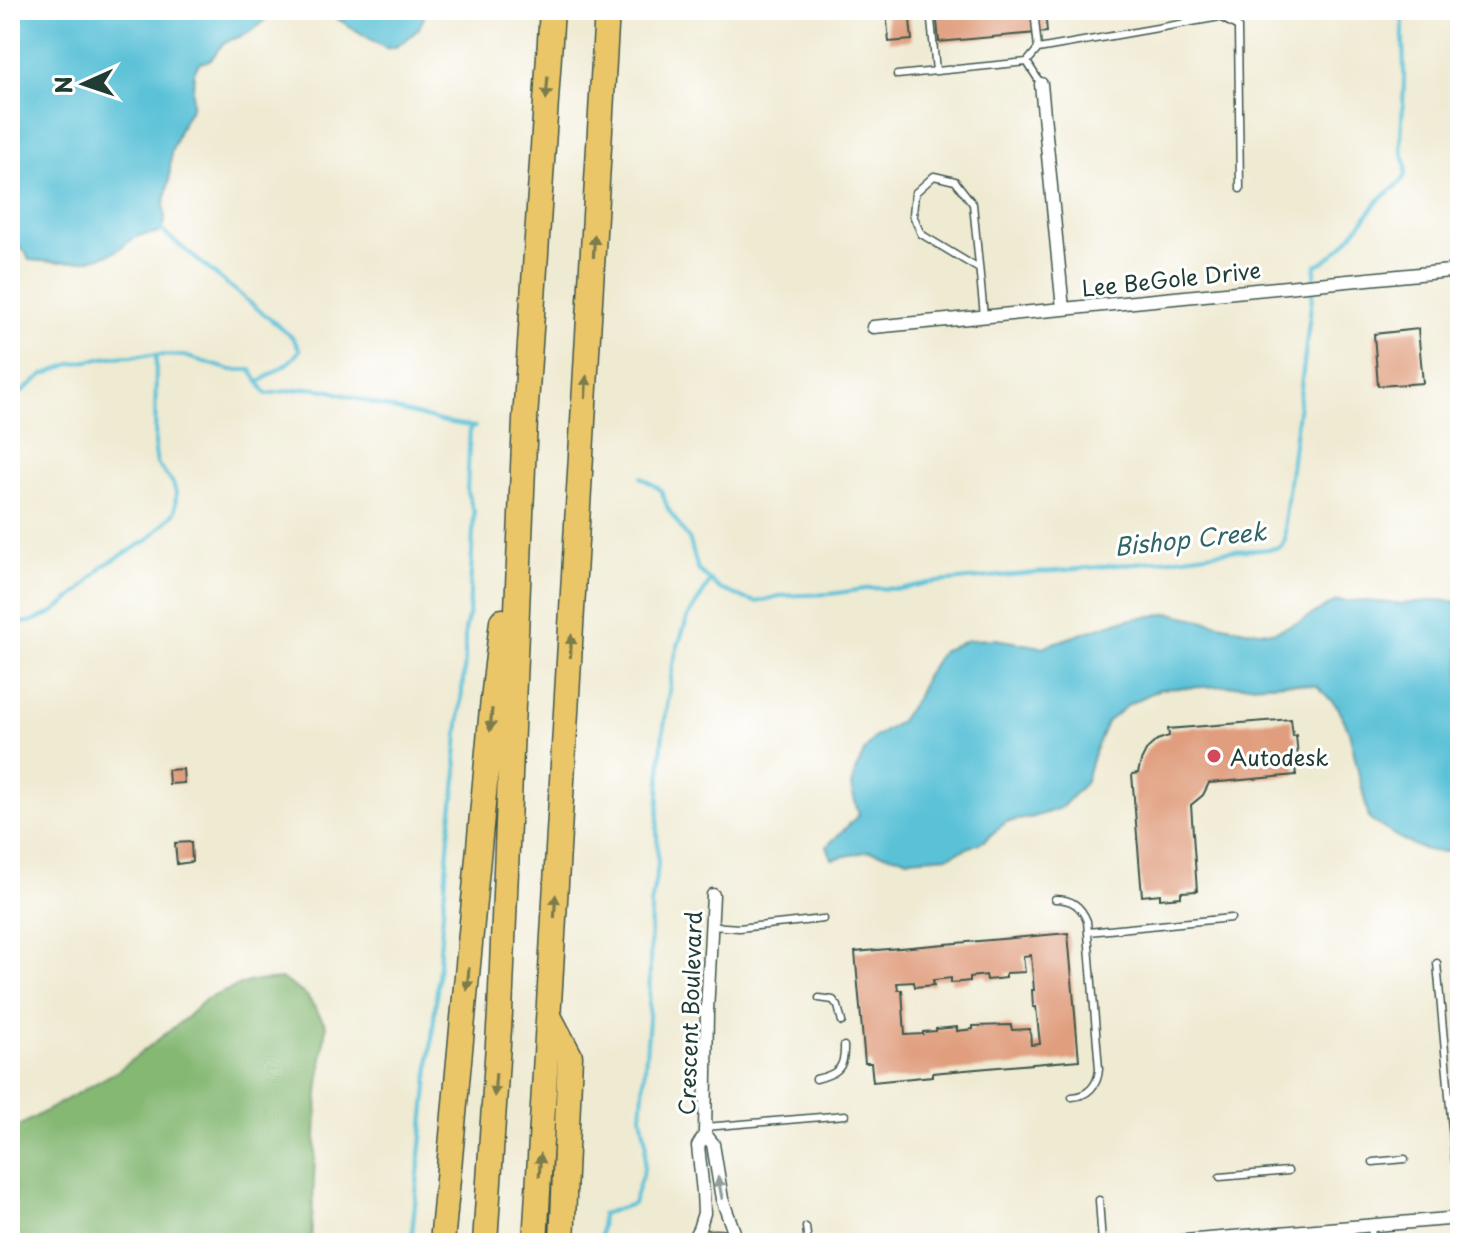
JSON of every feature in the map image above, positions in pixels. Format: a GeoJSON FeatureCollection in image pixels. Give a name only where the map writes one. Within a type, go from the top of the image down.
{"type":"FeatureCollection","features":[{"type":"Feature","properties":{"kind":"highway"},"geometry":{"type":"LineString","coordinates":[[485,1243],[500,1013],[525,420],[552,10]]}},
{"type":"Feature","properties":{"kind":"highway"},"geometry":{"type":"LineString","coordinates":[[535,1243],[607,10]]}},
{"type":"Feature","properties":{"kind":"highway"},"geometry":{"type":"LineString","coordinates":[[442,1243],[492,708],[525,420]]}},
{"type":"Feature","properties":{"kind":"highway"},"geometry":{"type":"LineString","coordinates":[[549,1016],[570,1056],[562,1243]]}},
{"type":"Feature","properties":{"kind":"street","name":"Lee BeGole Drive"},"geometry":{"type":"LineString","coordinates":[[1041,84],[1063,309],[1460,270]]}},
{"type":"Feature","properties":{"kind":"street"},"geometry":{"type":"LineString","coordinates":[[10,296],[10,327]]}},
{"type":"Feature","properties":{"kind":"street"},"geometry":{"type":"LineString","coordinates":[[873,327],[1063,309]]}},
{"type":"Feature","properties":{"kind":"street","name":"Crescent Boulevard"},"geometry":{"type":"LineString","coordinates":[[694,1243],[704,1213],[698,1146],[705,1130],[713,895]]}},
{"type":"Feature","properties":{"kind":"street","name":"Crescent Boulevard"},"geometry":{"type":"LineString","coordinates":[[705,1130],[713,1144],[722,1199],[735,1243]]}},
{"type":"Feature","properties":{"kind":"street"},"geometry":{"type":"LineString","coordinates":[[1162,1243],[1460,1218]]}},
{"type":"Feature","properties":{"kind":"street"},"geometry":{"type":"LineString","coordinates":[[694,1243],[720,1239],[735,1243]]}},
{"type":"Feature","properties":{"kind":"lane"},"geometry":{"type":"LineString","coordinates":[[930,10],[936,71]]}},
{"type":"Feature","properties":{"kind":"lane"},"geometry":{"type":"LineString","coordinates":[[1034,10],[1038,49]]}},
{"type":"Feature","properties":{"kind":"lane"},"geometry":{"type":"LineString","coordinates":[[897,75],[1027,62],[1038,49],[1220,13],[1238,27],[1240,189]]}},
{"type":"Feature","properties":{"kind":"lane"},"geometry":{"type":"LineString","coordinates":[[1027,62],[1041,84]]}},
{"type":"Feature","properties":{"kind":"lane"},"geometry":{"type":"LineString","coordinates":[[979,269],[921,234],[913,215],[915,193],[934,176],[955,181],[973,204],[984,316]]}},
{"type":"Feature","properties":{"kind":"lane"},"geometry":{"type":"LineString","coordinates":[[1055,899],[1078,905],[1084,913],[1088,932],[1099,1078],[1087,1093],[1072,1097]]}},
{"type":"Feature","properties":{"kind":"lane"},"geometry":{"type":"LineString","coordinates":[[1088,932],[1231,918]]}},
{"type":"Feature","properties":{"kind":"lane"},"geometry":{"type":"LineString","coordinates":[[711,926],[739,928],[823,919]]}},
{"type":"Feature","properties":{"kind":"lane"},"geometry":{"type":"LineString","coordinates":[[1437,963],[1455,1162],[1460,1166]]}},
{"type":"Feature","properties":{"kind":"lane"},"geometry":{"type":"LineString","coordinates":[[819,998],[833,1000],[842,1022]]}},
{"type":"Feature","properties":{"kind":"lane"},"geometry":{"type":"LineString","coordinates":[[816,1079],[835,1073],[841,1066],[844,1046]]}},
{"type":"Feature","properties":{"kind":"lane"},"geometry":{"type":"LineString","coordinates":[[705,1130],[845,1115]]}},
{"type":"Feature","properties":{"kind":"lane"},"geometry":{"type":"LineString","coordinates":[[1373,1162],[1405,1159]]}},
{"type":"Feature","properties":{"kind":"lane"},"geometry":{"type":"LineString","coordinates":[[1220,1177],[1288,1171]]}},
{"type":"Feature","properties":{"kind":"lane"},"geometry":{"type":"LineString","coordinates":[[1099,1200],[1102,1243]]}},
{"type":"Feature","properties":{"kind":"lane"},"geometry":{"type":"LineString","coordinates":[[1371,1225],[1373,1243]]}},
{"type":"Feature","properties":{"kind":"lane"},"geometry":{"type":"LineString","coordinates":[[806,1227],[808,1243]]}},
{"type":"Feature","properties":{"kind":"green space"},"geometry":{"type":"Polygon","coordinates":[[[282,979],[307,996],[326,1025],[318,1092],[311,1243],[10,1243],[10,1131],[119,1070],[206,999],[248,982],[282,979]]]}},
{"type":"Feature","properties":{"kind":"water"},"geometry":{"type":"Polygon","coordinates":[[[10,10],[272,10],[259,26],[223,44],[212,58],[199,63],[194,72],[192,107],[171,153],[164,204],[165,223],[159,233],[135,237],[102,257],[71,262],[29,260],[25,251],[10,245],[10,10]]]}},
{"type":"Feature","properties":{"kind":"water"},"geometry":{"type":"Polygon","coordinates":[[[296,10],[427,10],[416,31],[397,46],[385,48],[331,15],[299,14],[296,10]]]}},
{"type":"Feature","properties":{"kind":"water"},"geometry":{"type":"Polygon","coordinates":[[[1436,600],[1460,602],[1460,848],[1436,852],[1424,849],[1369,819],[1349,731],[1338,707],[1317,686],[1288,683],[1160,689],[1129,704],[1107,722],[1085,783],[1061,808],[1006,822],[984,841],[949,856],[909,859],[869,851],[832,859],[827,846],[859,815],[851,787],[865,750],[874,738],[899,722],[916,699],[925,677],[942,651],[968,640],[996,639],[1042,647],[1119,621],[1171,613],[1245,630],[1273,632],[1297,623],[1336,601],[1403,604],[1436,600]]]}},
{"type":"Feature","properties":{"kind":"building"},"geometry":{"type":"Polygon","coordinates":[[[886,10],[909,10],[912,40],[889,42],[886,10]]]}},
{"type":"Feature","properties":{"kind":"building"},"geometry":{"type":"Polygon","coordinates":[[[936,10],[1045,10],[1047,32],[939,42],[936,10]]]}},
{"type":"Feature","properties":{"kind":"building"},"geometry":{"type":"Polygon","coordinates":[[[1418,329],[1423,383],[1378,386],[1374,334],[1418,329]]]}},
{"type":"Feature","properties":{"kind":"building"},"geometry":{"type":"Polygon","coordinates":[[[1291,719],[1298,757],[1294,757],[1296,775],[1209,783],[1203,795],[1191,805],[1197,891],[1181,892],[1181,897],[1160,899],[1160,894],[1142,896],[1132,774],[1138,773],[1147,749],[1157,740],[1169,736],[1168,729],[1291,719]]]}},
{"type":"Feature","properties":{"kind":"building"},"geometry":{"type":"Polygon","coordinates":[[[183,769],[184,783],[169,784],[168,770],[183,769]]]}},
{"type":"Feature","properties":{"kind":"building"},"geometry":{"type":"Polygon","coordinates":[[[191,842],[192,862],[177,864],[175,843],[191,842]]]}},
{"type":"Feature","properties":{"kind":"building"},"geometry":{"type":"Polygon","coordinates":[[[1068,933],[1079,1060],[932,1073],[932,1076],[873,1082],[871,1063],[865,1063],[855,952],[1068,933]],[[1031,955],[1023,956],[1025,972],[1006,973],[1006,978],[987,980],[986,975],[951,983],[951,978],[933,980],[934,985],[915,987],[914,982],[897,983],[898,990],[902,990],[905,1035],[957,1027],[957,1031],[973,1029],[973,1026],[1011,1025],[1012,1030],[1030,1029],[1031,1045],[1040,1044],[1036,1007],[1033,1007],[1031,955]]]}},
{"type":"Feature","properties":{"kind":"waterway","name":"Bishop Creek"},"geometry":{"type":"LineString","coordinates":[[641,477],[661,490],[668,509],[690,541],[698,570],[720,589],[757,602],[779,596],[872,588],[900,589],[928,583],[1281,547],[1285,540],[1285,517],[1316,265],[1342,247],[1379,200],[1403,179],[1406,171],[1401,145],[1403,10]]}},
{"type":"Feature","properties":{"kind":"waterway"},"geometry":{"type":"LineString","coordinates":[[161,230],[292,337],[300,350],[296,356],[259,383]]}},
{"type":"Feature","properties":{"kind":"waterway"},"geometry":{"type":"LineString","coordinates":[[10,623],[30,622],[52,613],[79,592],[103,566],[148,540],[175,512],[173,483],[157,464],[155,451],[156,355]]}},
{"type":"Feature","properties":{"kind":"waterway","name":"Bishop Creek"},"geometry":{"type":"LineString","coordinates":[[10,401],[43,375],[71,364],[110,357],[184,356],[231,370],[251,370],[266,394],[309,388],[327,390],[397,410],[475,427]]}},
{"type":"Feature","properties":{"kind":"waterway"},"geometry":{"type":"LineString","coordinates":[[411,1243],[457,772],[465,630],[469,613],[474,512],[467,492],[470,426]]}},
{"type":"Feature","properties":{"kind":"waterway"},"geometry":{"type":"LineString","coordinates":[[600,1243],[602,1214],[633,1204],[644,1169],[646,1143],[641,1116],[649,1019],[651,905],[658,865],[662,741],[677,649],[687,619],[711,580]]}},
{"type":"Feature","properties":{"kind":"place","name":"Autodesk"},"geometry":{"type":"Point","coordinates":[1214,756]}}]}
